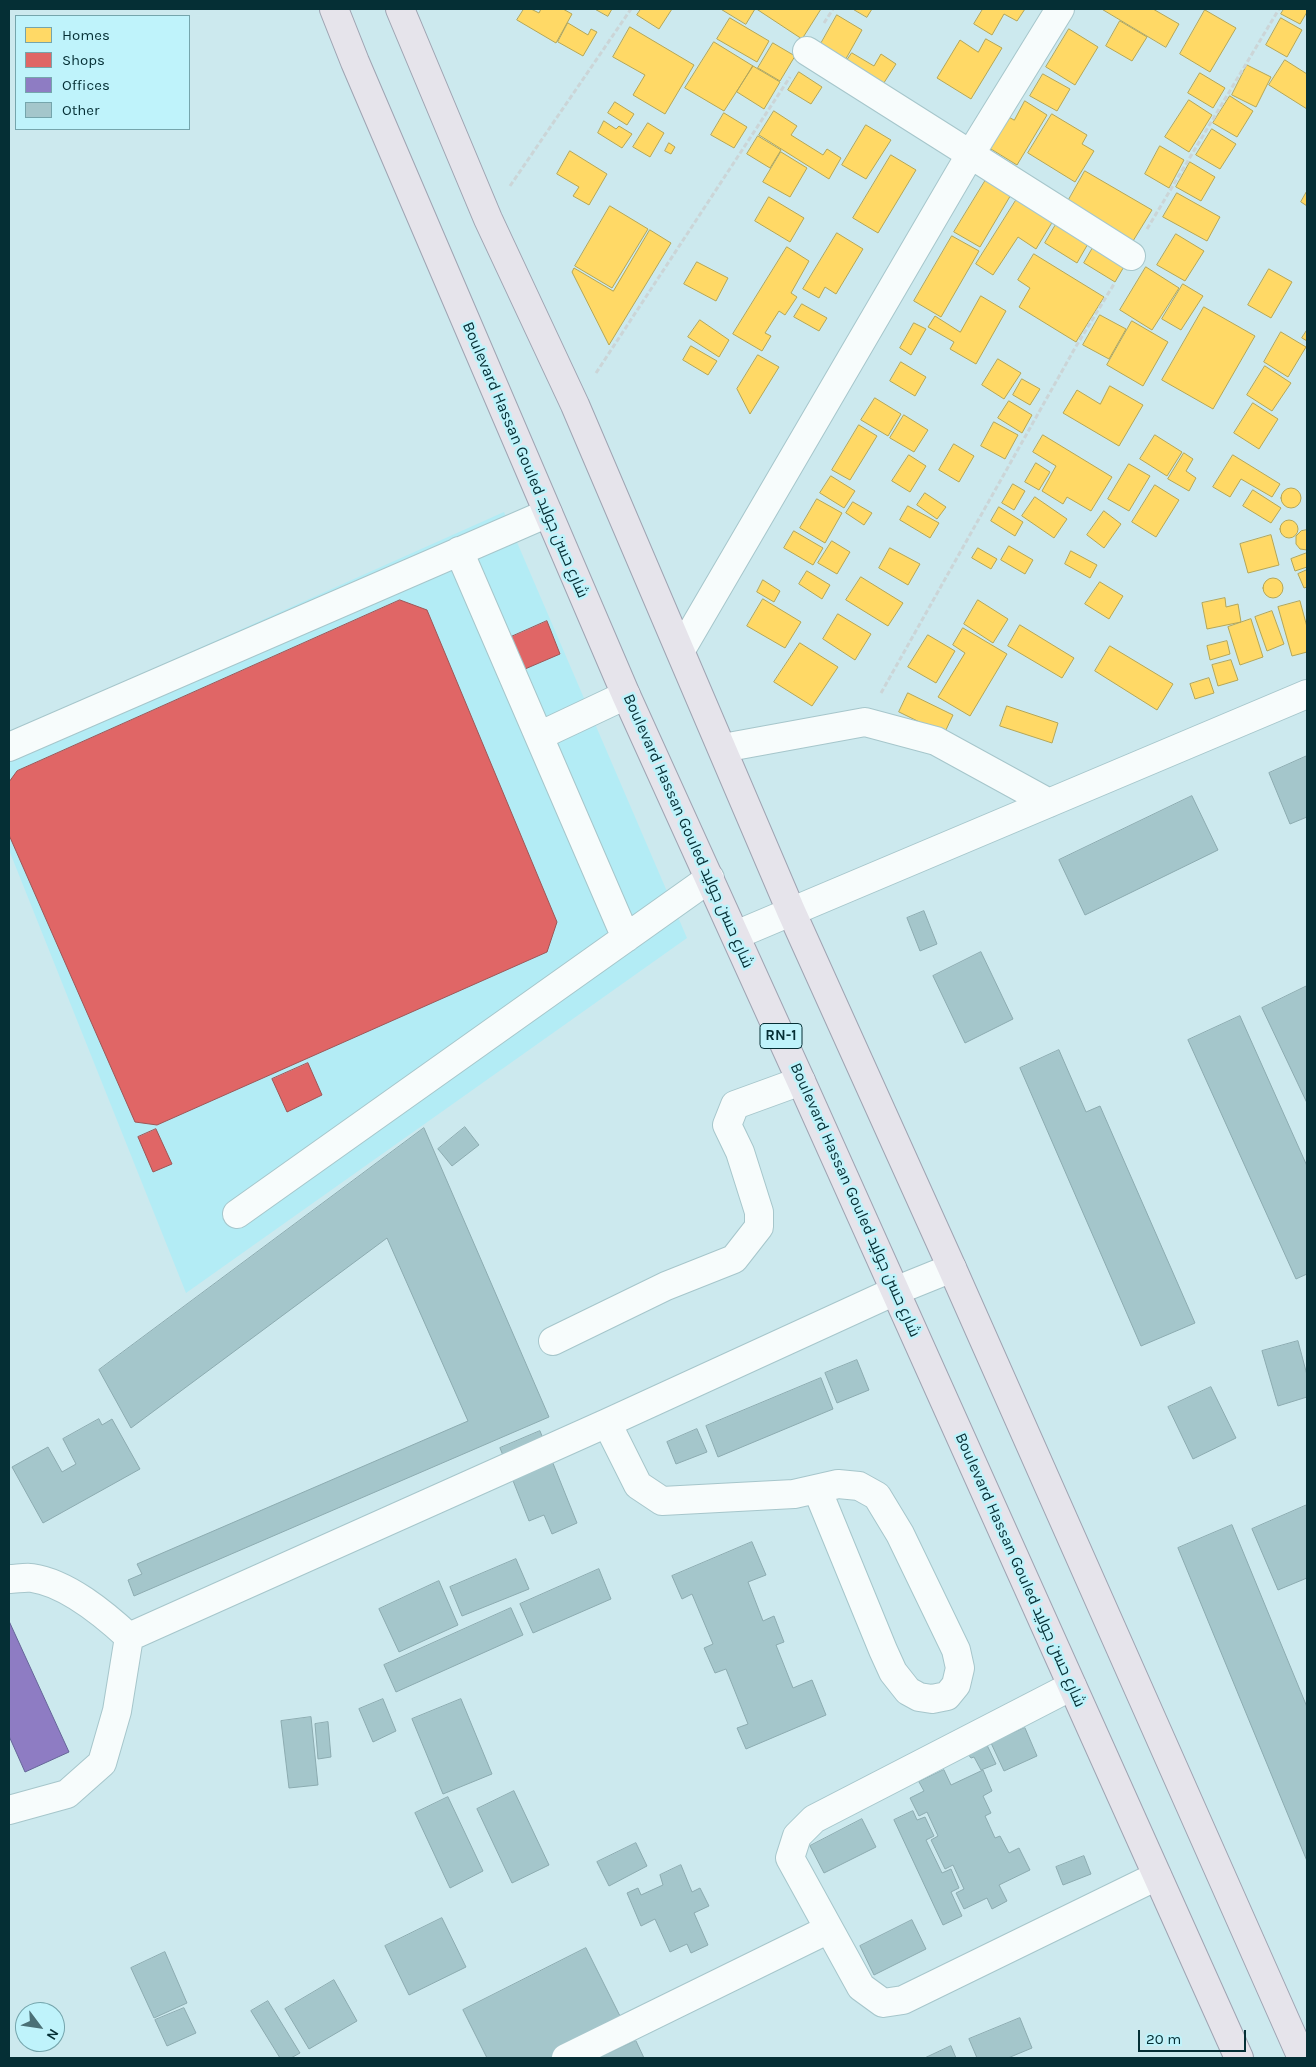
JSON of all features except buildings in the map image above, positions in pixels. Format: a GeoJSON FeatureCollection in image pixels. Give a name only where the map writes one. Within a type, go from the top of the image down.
{"type":"FeatureCollection","features":[{"type":"Feature","properties":{"kind":"main road","name":"Boulevard Hassan Gouled شارع حسن جوليد"},"geometry":{"type":"LineString","coordinates":[[334,9],[626,695],[736,935],[1239,2058]]}},
{"type":"Feature","properties":{"kind":"main road"},"geometry":{"type":"LineString","coordinates":[[400,9],[488,219],[575,405],[791,911],[952,1268],[1302,2058]]}},
{"type":"Feature","properties":{"kind":"street"},"geometry":{"type":"LineString","coordinates":[[681,650],[970,155],[1060,9]]}},
{"type":"Feature","properties":{"kind":"street"},"geometry":{"type":"LineString","coordinates":[[807,51],[1132,256]]}},
{"type":"Feature","properties":{"kind":"street"},"geometry":{"type":"LineString","coordinates":[[9,747],[548,513]]}},
{"type":"Feature","properties":{"kind":"street"},"geometry":{"type":"LineString","coordinates":[[459,551],[626,938]]}},
{"type":"Feature","properties":{"kind":"street"},"geometry":{"type":"LineString","coordinates":[[736,935],[1307,694]]}},
{"type":"Feature","properties":{"kind":"street"},"geometry":{"type":"LineString","coordinates":[[539,736],[626,695]]}},
{"type":"Feature","properties":{"kind":"street"},"geometry":{"type":"LineString","coordinates":[[723,748],[865,722],[936,741],[1049,803]]}},
{"type":"Feature","properties":{"kind":"street"},"geometry":{"type":"LineString","coordinates":[[237,1214],[710,878]]}},
{"type":"Feature","properties":{"kind":"street"},"geometry":{"type":"LineString","coordinates":[[552,1341],[666,1286],[734,1259],[759,1227],[759,1212],[740,1152],[727,1125],[734,1105],[801,1081]]}},
{"type":"Feature","properties":{"kind":"street"},"geometry":{"type":"LineString","coordinates":[[129,1637],[607,1423],[895,1291],[952,1268]]}},
{"type":"Feature","properties":{"kind":"street"},"geometry":{"type":"LineString","coordinates":[[607,1423],[638,1485],[662,1501],[794,1494],[838,1484],[859,1486],[877,1496],[900,1534],[956,1650],[960,1668],[956,1685],[947,1696],[932,1699],[919,1697],[908,1691],[893,1672],[817,1489]]}},
{"type":"Feature","properties":{"kind":"street"},"geometry":{"type":"LineString","coordinates":[[9,1579],[31,1578],[54,1584],[106,1616],[129,1637]]}},
{"type":"Feature","properties":{"kind":"street"},"geometry":{"type":"LineString","coordinates":[[9,1810],[67,1794],[102,1763],[117,1711],[129,1637]]}},
{"type":"Feature","properties":{"kind":"street"},"geometry":{"type":"LineString","coordinates":[[1072,1686],[814,1819],[797,1836],[790,1858],[861,1988],[883,2003],[896,2001],[912,1995],[1157,1876]]}},
{"type":"Feature","properties":{"kind":"street"},"geometry":{"type":"LineString","coordinates":[[566,2058],[829,1929]]}},
{"type":"Feature","properties":{"kind":"path"},"geometry":{"type":"LineString","coordinates":[[488,219],[631,9]]}},
{"type":"Feature","properties":{"kind":"path"},"geometry":{"type":"LineString","coordinates":[[575,405],[833,9]]}},
{"type":"Feature","properties":{"kind":"path"},"geometry":{"type":"LineString","coordinates":[[865,722],[1075,348],[1279,9]]}},
{"type":"Feature","properties":{"kind":"shaded area"},"geometry":{"type":"Polygon","coordinates":[[[504,512],[687,938],[186,1293],[9,850],[9,733],[504,512]]]}}]}
